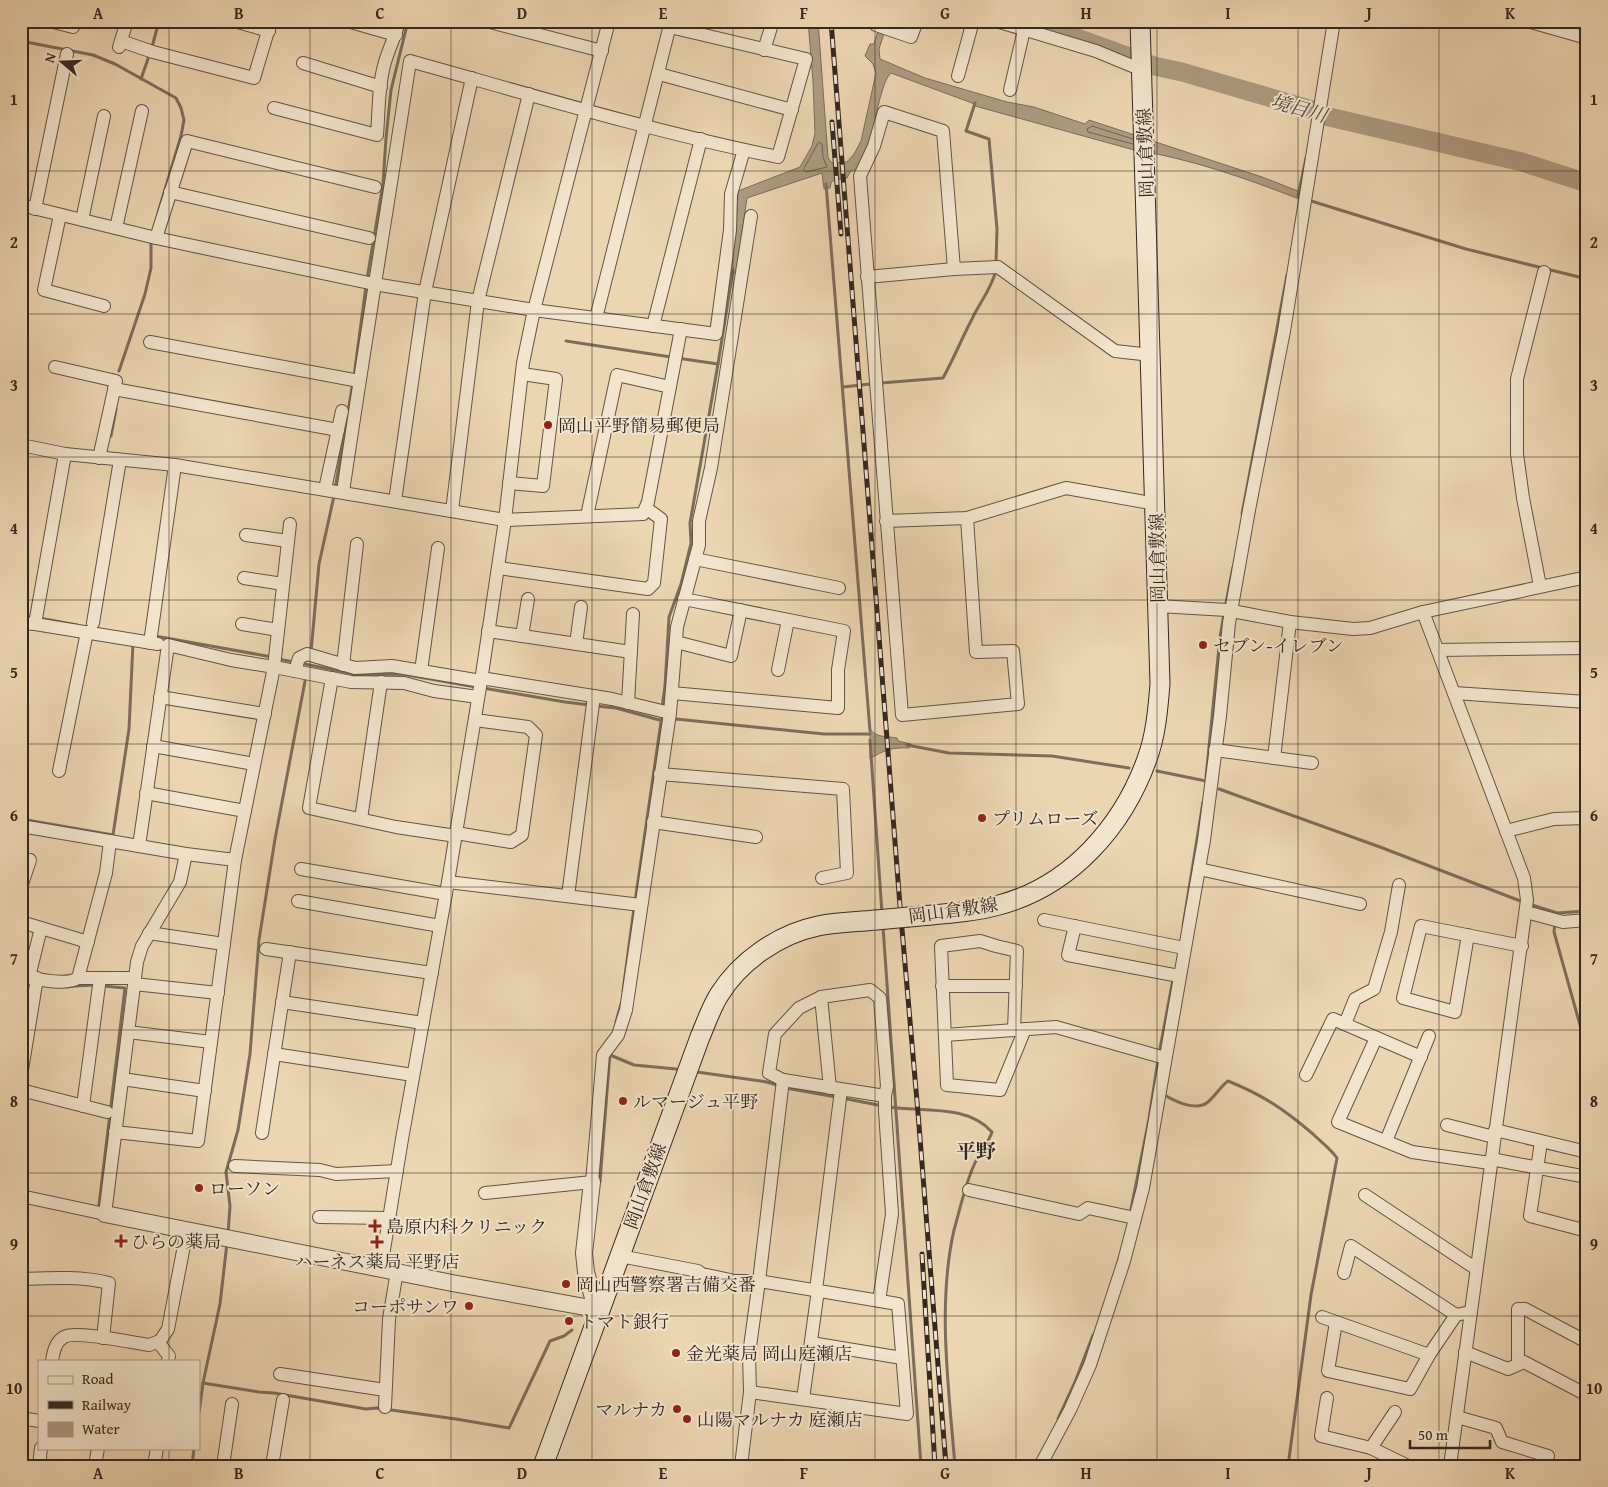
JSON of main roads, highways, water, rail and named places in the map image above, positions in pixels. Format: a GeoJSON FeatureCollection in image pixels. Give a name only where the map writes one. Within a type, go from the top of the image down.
{"type":"FeatureCollection","features":[{"type":"Feature","properties":{"kind":"main road","name":"岡山倉敷線"},"geometry":{"type":"LineString","coordinates":[[544,1466],[598,1309],[620,1256],[703,1030],[719,995],[745,965],[765,948],[789,935],[818,926],[966,912],[1000,905],[1032,893],[1067,872],[1093,849],[1114,824],[1134,791],[1148,757],[1158,714],[1160,684],[1140,21]]}},
{"type":"Feature","properties":{"kind":"water"},"geometry":{"type":"Polygon","coordinates":[[[808,21],[818,21],[828,157],[833,163],[847,162],[861,141],[876,73],[873,64],[865,56],[870,44],[874,44],[881,21],[888,21],[879,49],[880,59],[925,78],[1007,102],[1034,107],[1085,124],[1089,120],[1262,177],[1298,191],[1299,199],[1239,177],[1196,164],[1134,150],[975,106],[972,103],[891,73],[884,85],[868,147],[858,168],[850,172],[847,178],[834,180],[830,188],[824,189],[822,173],[747,198],[736,274],[729,273],[736,232],[738,191],[800,167],[812,146],[815,133],[808,21]]]}},
{"type":"Feature","properties":{"kind":"water"},"geometry":{"type":"Polygon","coordinates":[[[870,729],[875,734],[897,738],[898,741],[911,744],[909,748],[889,750],[879,753],[870,759],[870,729]]]}},
{"type":"Feature","properties":{"kind":"waterway"},"geometry":{"type":"LineString","coordinates":[[152,47],[159,21]]}},
{"type":"Feature","properties":{"kind":"waterway"},"geometry":{"type":"LineString","coordinates":[[367,279],[383,184],[391,90],[408,21]]}},
{"type":"Feature","properties":{"kind":"waterway"},"geometry":{"type":"LineString","coordinates":[[1045,30],[1049,21]]}},
{"type":"Feature","properties":{"kind":"waterway","name":"境目川"},"geometry":{"type":"LineString","coordinates":[[1040,29],[1077,38],[1154,66],[1182,72],[1316,111],[1325,116],[1522,162],[1587,183]]}},
{"type":"Feature","properties":{"kind":"waterway"},"geometry":{"type":"LineString","coordinates":[[21,41],[93,55],[115,64],[176,98],[184,120],[158,213]]}},
{"type":"Feature","properties":{"kind":"waterway"},"geometry":{"type":"LineString","coordinates":[[141,79],[150,53]]}},
{"type":"Feature","properties":{"kind":"waterway"},"geometry":{"type":"LineString","coordinates":[[975,103],[966,131],[989,139],[997,229],[996,264]]}},
{"type":"Feature","properties":{"kind":"waterway"},"geometry":{"type":"LineString","coordinates":[[1298,196],[1306,158]]}},
{"type":"Feature","properties":{"kind":"waterway"},"geometry":{"type":"LineString","coordinates":[[826,184],[870,731]]}},
{"type":"Feature","properties":{"kind":"waterway"},"geometry":{"type":"LineString","coordinates":[[1308,200],[1466,249],[1587,279]]}},
{"type":"Feature","properties":{"kind":"waterway"},"geometry":{"type":"LineString","coordinates":[[119,371],[145,294],[151,268],[151,242]]}},
{"type":"Feature","properties":{"kind":"waterway"},"geometry":{"type":"LineString","coordinates":[[662,708],[669,617],[681,584],[691,543],[690,523],[733,270]]}},
{"type":"Feature","properties":{"kind":"waterway"},"geometry":{"type":"LineString","coordinates":[[881,383],[943,378],[989,289],[996,270]]}},
{"type":"Feature","properties":{"kind":"waterway"},"geometry":{"type":"LineString","coordinates":[[1242,514],[1287,275]]}},
{"type":"Feature","properties":{"kind":"waterway"},"geometry":{"type":"LineString","coordinates":[[354,376],[366,286]]}},
{"type":"Feature","properties":{"kind":"waterway"},"geometry":{"type":"LineString","coordinates":[[566,341],[671,357]]}},
{"type":"Feature","properties":{"kind":"waterway"},"geometry":{"type":"LineString","coordinates":[[677,358],[718,364]]}},
{"type":"Feature","properties":{"kind":"waterway"},"geometry":{"type":"LineString","coordinates":[[335,489],[353,382]]}},
{"type":"Feature","properties":{"kind":"waterway"},"geometry":{"type":"LineString","coordinates":[[843,387],[870,384]]}},
{"type":"Feature","properties":{"kind":"waterway"},"geometry":{"type":"LineString","coordinates":[[111,436],[116,409]]}},
{"type":"Feature","properties":{"kind":"waterway"},"geometry":{"type":"LineString","coordinates":[[311,652],[319,564],[334,496]]}},
{"type":"Feature","properties":{"kind":"waterway"},"geometry":{"type":"LineString","coordinates":[[1225,608],[1233,567]]}},
{"type":"Feature","properties":{"kind":"waterway"},"geometry":{"type":"LineString","coordinates":[[1206,777],[1224,614]]}},
{"type":"Feature","properties":{"kind":"waterway"},"geometry":{"type":"LineString","coordinates":[[21,615],[33,617]]}},
{"type":"Feature","properties":{"kind":"waterway"},"geometry":{"type":"LineString","coordinates":[[39,618],[77,625]]}},
{"type":"Feature","properties":{"kind":"waterway"},"geometry":{"type":"LineString","coordinates":[[155,636],[272,657]]}},
{"type":"Feature","properties":{"kind":"waterway"},"geometry":{"type":"LineString","coordinates":[[21,819],[113,835],[129,729],[133,643]]}},
{"type":"Feature","properties":{"kind":"waterway"},"geometry":{"type":"LineString","coordinates":[[278,659],[294,662]]}},
{"type":"Feature","properties":{"kind":"waterway"},"geometry":{"type":"LineString","coordinates":[[300,663],[358,675],[402,674],[476,687]]}},
{"type":"Feature","properties":{"kind":"waterway"},"geometry":{"type":"LineString","coordinates":[[228,1234],[230,1206],[226,1172],[238,1130],[250,1054],[259,940],[275,839],[306,676]]}},
{"type":"Feature","properties":{"kind":"waterway"},"geometry":{"type":"LineString","coordinates":[[483,688],[590,705]]}},
{"type":"Feature","properties":{"kind":"waterway"},"geometry":{"type":"LineString","coordinates":[[596,706],[616,708],[663,721]]}},
{"type":"Feature","properties":{"kind":"waterway"},"geometry":{"type":"LineString","coordinates":[[635,902],[662,715]]}},
{"type":"Feature","properties":{"kind":"waterway"},"geometry":{"type":"LineString","coordinates":[[671,720],[824,734],[870,734]]}},
{"type":"Feature","properties":{"kind":"waterway"},"geometry":{"type":"LineString","coordinates":[[870,740],[882,913]]}},
{"type":"Feature","properties":{"kind":"waterway"},"geometry":{"type":"LineString","coordinates":[[907,745],[949,753],[1052,756],[1129,768]]}},
{"type":"Feature","properties":{"kind":"waterway"},"geometry":{"type":"LineString","coordinates":[[1157,771],[1206,781]]}},
{"type":"Feature","properties":{"kind":"waterway"},"geometry":{"type":"LineString","coordinates":[[1219,789],[1380,847],[1523,902]]}},
{"type":"Feature","properties":{"kind":"waterway"},"geometry":{"type":"LineString","coordinates":[[1183,926],[1203,802]]}},
{"type":"Feature","properties":{"kind":"waterway"},"geometry":{"type":"LineString","coordinates":[[1529,904],[1557,913],[1587,911]]}},
{"type":"Feature","properties":{"kind":"waterway"},"geometry":{"type":"LineString","coordinates":[[623,991],[634,908]]}},
{"type":"Feature","properties":{"kind":"waterway"},"geometry":{"type":"LineString","coordinates":[[1555,923],[1554,932],[1587,1050]]}},
{"type":"Feature","properties":{"kind":"waterway"},"geometry":{"type":"LineString","coordinates":[[883,927],[921,1466]]}},
{"type":"Feature","properties":{"kind":"waterway"},"geometry":{"type":"LineString","coordinates":[[1159,1054],[1173,979]]}},
{"type":"Feature","properties":{"kind":"waterway"},"geometry":{"type":"LineString","coordinates":[[73,986],[97,985]]}},
{"type":"Feature","properties":{"kind":"waterway"},"geometry":{"type":"LineString","coordinates":[[99,1205],[125,988],[103,986]]}},
{"type":"Feature","properties":{"kind":"waterway"},"geometry":{"type":"LineString","coordinates":[[616,1022],[621,1004]]}},
{"type":"Feature","properties":{"kind":"waterway"},"geometry":{"type":"LineString","coordinates":[[600,1182],[610,1053]]}},
{"type":"Feature","properties":{"kind":"waterway"},"geometry":{"type":"LineString","coordinates":[[610,1055],[634,1065],[676,1069]]}},
{"type":"Feature","properties":{"kind":"waterway"},"geometry":{"type":"LineString","coordinates":[[1131,1209],[1149,1119],[1158,1060]]}},
{"type":"Feature","properties":{"kind":"waterway"},"geometry":{"type":"LineString","coordinates":[[697,1072],[767,1082],[780,1086]]}},
{"type":"Feature","properties":{"kind":"waterway"},"geometry":{"type":"LineString","coordinates":[[1163,1094],[1173,1100],[1191,1106],[1203,1105],[1228,1081],[1283,1110],[1313,1134],[1337,1158],[1311,1295],[1288,1466]]}},
{"type":"Feature","properties":{"kind":"waterway"},"geometry":{"type":"LineString","coordinates":[[786,1088],[836,1097]]}},
{"type":"Feature","properties":{"kind":"waterway"},"geometry":{"type":"LineString","coordinates":[[842,1098],[883,1106]]}},
{"type":"Feature","properties":{"kind":"waterway"},"geometry":{"type":"LineString","coordinates":[[889,1107],[957,1113],[982,1123],[992,1132],[976,1161],[968,1181],[954,1230],[949,1259],[945,1318],[955,1466]]}},
{"type":"Feature","properties":{"kind":"waterway"},"geometry":{"type":"LineString","coordinates":[[200,1406],[220,1304],[227,1243]]}},
{"type":"Feature","properties":{"kind":"waterway"},"geometry":{"type":"LineString","coordinates":[[203,1383],[366,1409],[377,1408],[509,1428],[550,1341],[564,1336],[572,1330]]}},
{"type":"Feature","properties":{"kind":"waterway"},"geometry":{"type":"LineString","coordinates":[[1058,1419],[1093,1335]]}},
{"type":"Feature","properties":{"kind":"waterway"},"geometry":{"type":"LineString","coordinates":[[192,1466],[194,1450]]}},
{"type":"Feature","properties":{"kind":"railway"},"geometry":{"type":"LineString","coordinates":[[831,21],[946,1466]]}},
{"type":"Feature","properties":{"kind":"railway"},"geometry":{"type":"LineString","coordinates":[[832,122],[841,234]]}},
{"type":"Feature","properties":{"kind":"railway"},"geometry":{"type":"LineString","coordinates":[[922,1254],[935,1466]]}},
{"type":"Feature","properties":{"kind":"place","name":"岡山平野簡易郵便局"},"geometry":{"type":"Point","coordinates":[548,425]}},
{"type":"Feature","properties":{"kind":"place","name":"セブン-イレブン"},"geometry":{"type":"Point","coordinates":[1203,645]}},
{"type":"Feature","properties":{"kind":"place","name":"プリムローズ"},"geometry":{"type":"Point","coordinates":[982,818]}},
{"type":"Feature","properties":{"kind":"place","name":"ルマージュ平野"},"geometry":{"type":"Point","coordinates":[623,1101]}},
{"type":"Feature","properties":{"kind":"place","name":"ローソン"},"geometry":{"type":"Point","coordinates":[199,1188]}},
{"type":"Feature","properties":{"kind":"place","name":"島原内科クリニック"},"geometry":{"type":"Point","coordinates":[375,1226]}},
{"type":"Feature","properties":{"kind":"place","name":"ひらの薬局"},"geometry":{"type":"Point","coordinates":[121,1241]}},
{"type":"Feature","properties":{"kind":"place","name":"ハーネス薬局 平野店"},"geometry":{"type":"Point","coordinates":[377,1242]}},
{"type":"Feature","properties":{"kind":"place","name":"岡山西警察署吉備交番"},"geometry":{"type":"Point","coordinates":[566,1284]}},
{"type":"Feature","properties":{"kind":"place","name":"コーポサンワ"},"geometry":{"type":"Point","coordinates":[469,1306]}},
{"type":"Feature","properties":{"kind":"place","name":"トマト銀行"},"geometry":{"type":"Point","coordinates":[569,1321]}},
{"type":"Feature","properties":{"kind":"place","name":"金光薬局 岡山庭瀬店"},"geometry":{"type":"Point","coordinates":[676,1353]}},
{"type":"Feature","properties":{"kind":"place","name":"マルナカ"},"geometry":{"type":"Point","coordinates":[677,1409]}},
{"type":"Feature","properties":{"kind":"place","name":"山陽マルナカ 庭瀬店"},"geometry":{"type":"Point","coordinates":[687,1419]}},
{"type":"Feature","properties":{"kind":"district","name":"平野"},"geometry":{"type":"Point","coordinates":[976,1150]}}]}
